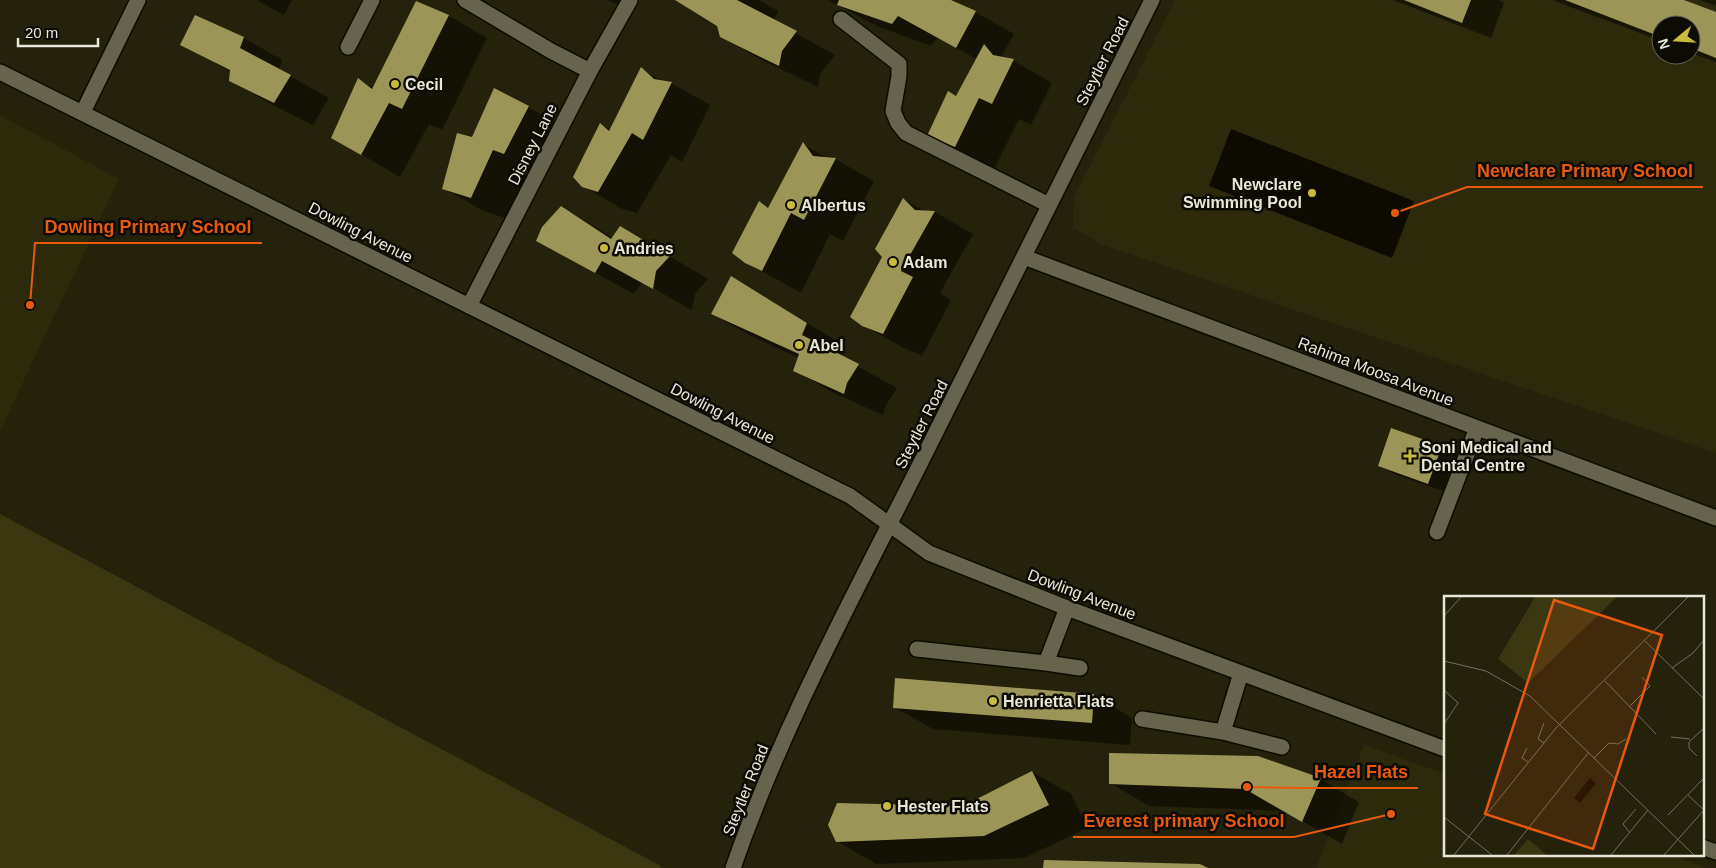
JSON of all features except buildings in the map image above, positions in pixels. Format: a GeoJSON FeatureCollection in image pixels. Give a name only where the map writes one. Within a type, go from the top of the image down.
{"type":"FeatureCollection","features":[{"type":"Feature","properties":{"kind":"street"},"geometry":{"type":"LineString","coordinates":[[82,112],[138,0]]}},
{"type":"Feature","properties":{"kind":"street"},"geometry":{"type":"LineString","coordinates":[[348,47],[372,0]]}},
{"type":"Feature","properties":{"kind":"street"},"geometry":{"type":"LineString","coordinates":[[465,0],[551,51],[590,71]]}},
{"type":"Feature","properties":{"kind":"street","name":"Disney Lane"},"geometry":{"type":"LineString","coordinates":[[469,306],[590,71],[630,0]]}},
{"type":"Feature","properties":{"kind":"street","name":"Steytler Road"},"geometry":{"type":"LineString","coordinates":[[733,868],[751,816],[791,725],[1152,0]]}},
{"type":"Feature","properties":{"kind":"street"},"geometry":{"type":"LineString","coordinates":[[841,20],[899,64],[899,76],[893,111],[898,123],[906,133],[1049,205]]}},
{"type":"Feature","properties":{"kind":"street","name":"Dowling Avenue"},"geometry":{"type":"LineString","coordinates":[[0,72],[850,496],[928,553],[1067,608],[1444,749]]}},
{"type":"Feature","properties":{"kind":"street","name":"Rahima Moosa Avenue"},"geometry":{"type":"LineString","coordinates":[[1024,257],[1716,518]]}},
{"type":"Feature","properties":{"kind":"street"},"geometry":{"type":"LineString","coordinates":[[1437,532],[1477,428]]}},
{"type":"Feature","properties":{"kind":"street"},"geometry":{"type":"LineString","coordinates":[[1046,663],[1067,608]]}},
{"type":"Feature","properties":{"kind":"street"},"geometry":{"type":"LineString","coordinates":[[917,649],[1080,668]]}},
{"type":"Feature","properties":{"kind":"street"},"geometry":{"type":"LineString","coordinates":[[1222,732],[1241,673]]}},
{"type":"Feature","properties":{"kind":"street"},"geometry":{"type":"LineString","coordinates":[[1142,719],[1222,732],[1282,747]]}},
{"type":"Feature","properties":{"kind":"street"},"geometry":{"type":"LineString","coordinates":[[1704,848],[1716,852]]}},
{"type":"Feature","properties":{"kind":"shaded area"},"geometry":{"type":"Polygon","coordinates":[[[1175,0],[1716,0],[1716,453],[1103,245],[1073,228],[1074,197],[1175,0]]]}},
{"type":"Feature","properties":{"kind":"shaded area"},"geometry":{"type":"Polygon","coordinates":[[[0,115],[119,179],[0,431],[0,115]]]}},
{"type":"Feature","properties":{"kind":"shaded area","name":"Newclare Swimming Pool"},"geometry":{"type":"Polygon","coordinates":[[[1231,129],[1414,201],[1392,258],[1209,186],[1231,129]]]}},
{"type":"Feature","properties":{"kind":"shaded area"},"geometry":{"type":"Polygon","coordinates":[[[0,514],[661,866],[660,868],[0,868],[0,514]]]}},
{"type":"Feature","properties":{"kind":"shaded area"},"geometry":{"type":"Polygon","coordinates":[[[1364,745],[1444,774],[1444,856],[1673,856],[1706,868],[1316,868],[1364,745]]]}},
{"type":"Feature","properties":{"kind":"place","name":"Cecil"},"geometry":{"type":"Point","coordinates":[395,84]}},
{"type":"Feature","properties":{"kind":"place","name":"Newclare Swimming Pool"},"geometry":{"type":"Point","coordinates":[1312,193]}},
{"type":"Feature","properties":{"kind":"place","name":"Albertus"},"geometry":{"type":"Point","coordinates":[791,205]}},
{"type":"Feature","properties":{"kind":"place","name":"Newclare Primary School"},"geometry":{"type":"Point","coordinates":[1395,213]}},
{"type":"Feature","properties":{"kind":"place","name":"Andries"},"geometry":{"type":"Point","coordinates":[604,248]}},
{"type":"Feature","properties":{"kind":"place","name":"Adam"},"geometry":{"type":"Point","coordinates":[893,262]}},
{"type":"Feature","properties":{"kind":"place","name":"Dowling Primary School"},"geometry":{"type":"Point","coordinates":[30,305]}},
{"type":"Feature","properties":{"kind":"place","name":"Abel"},"geometry":{"type":"Point","coordinates":[799,345]}},
{"type":"Feature","properties":{"kind":"place","name":"Soni Medical and Dental Centre"},"geometry":{"type":"Point","coordinates":[1410,456]}},
{"type":"Feature","properties":{"kind":"place","name":"Henrietta Flats"},"geometry":{"type":"Point","coordinates":[993,701]}},
{"type":"Feature","properties":{"kind":"place","name":"Hazel Flats"},"geometry":{"type":"Point","coordinates":[1247,787]}},
{"type":"Feature","properties":{"kind":"place","name":"Hester Flats"},"geometry":{"type":"Point","coordinates":[887,806]}},
{"type":"Feature","properties":{"kind":"place","name":"Everest primary School"},"geometry":{"type":"Point","coordinates":[1391,814]}}]}
